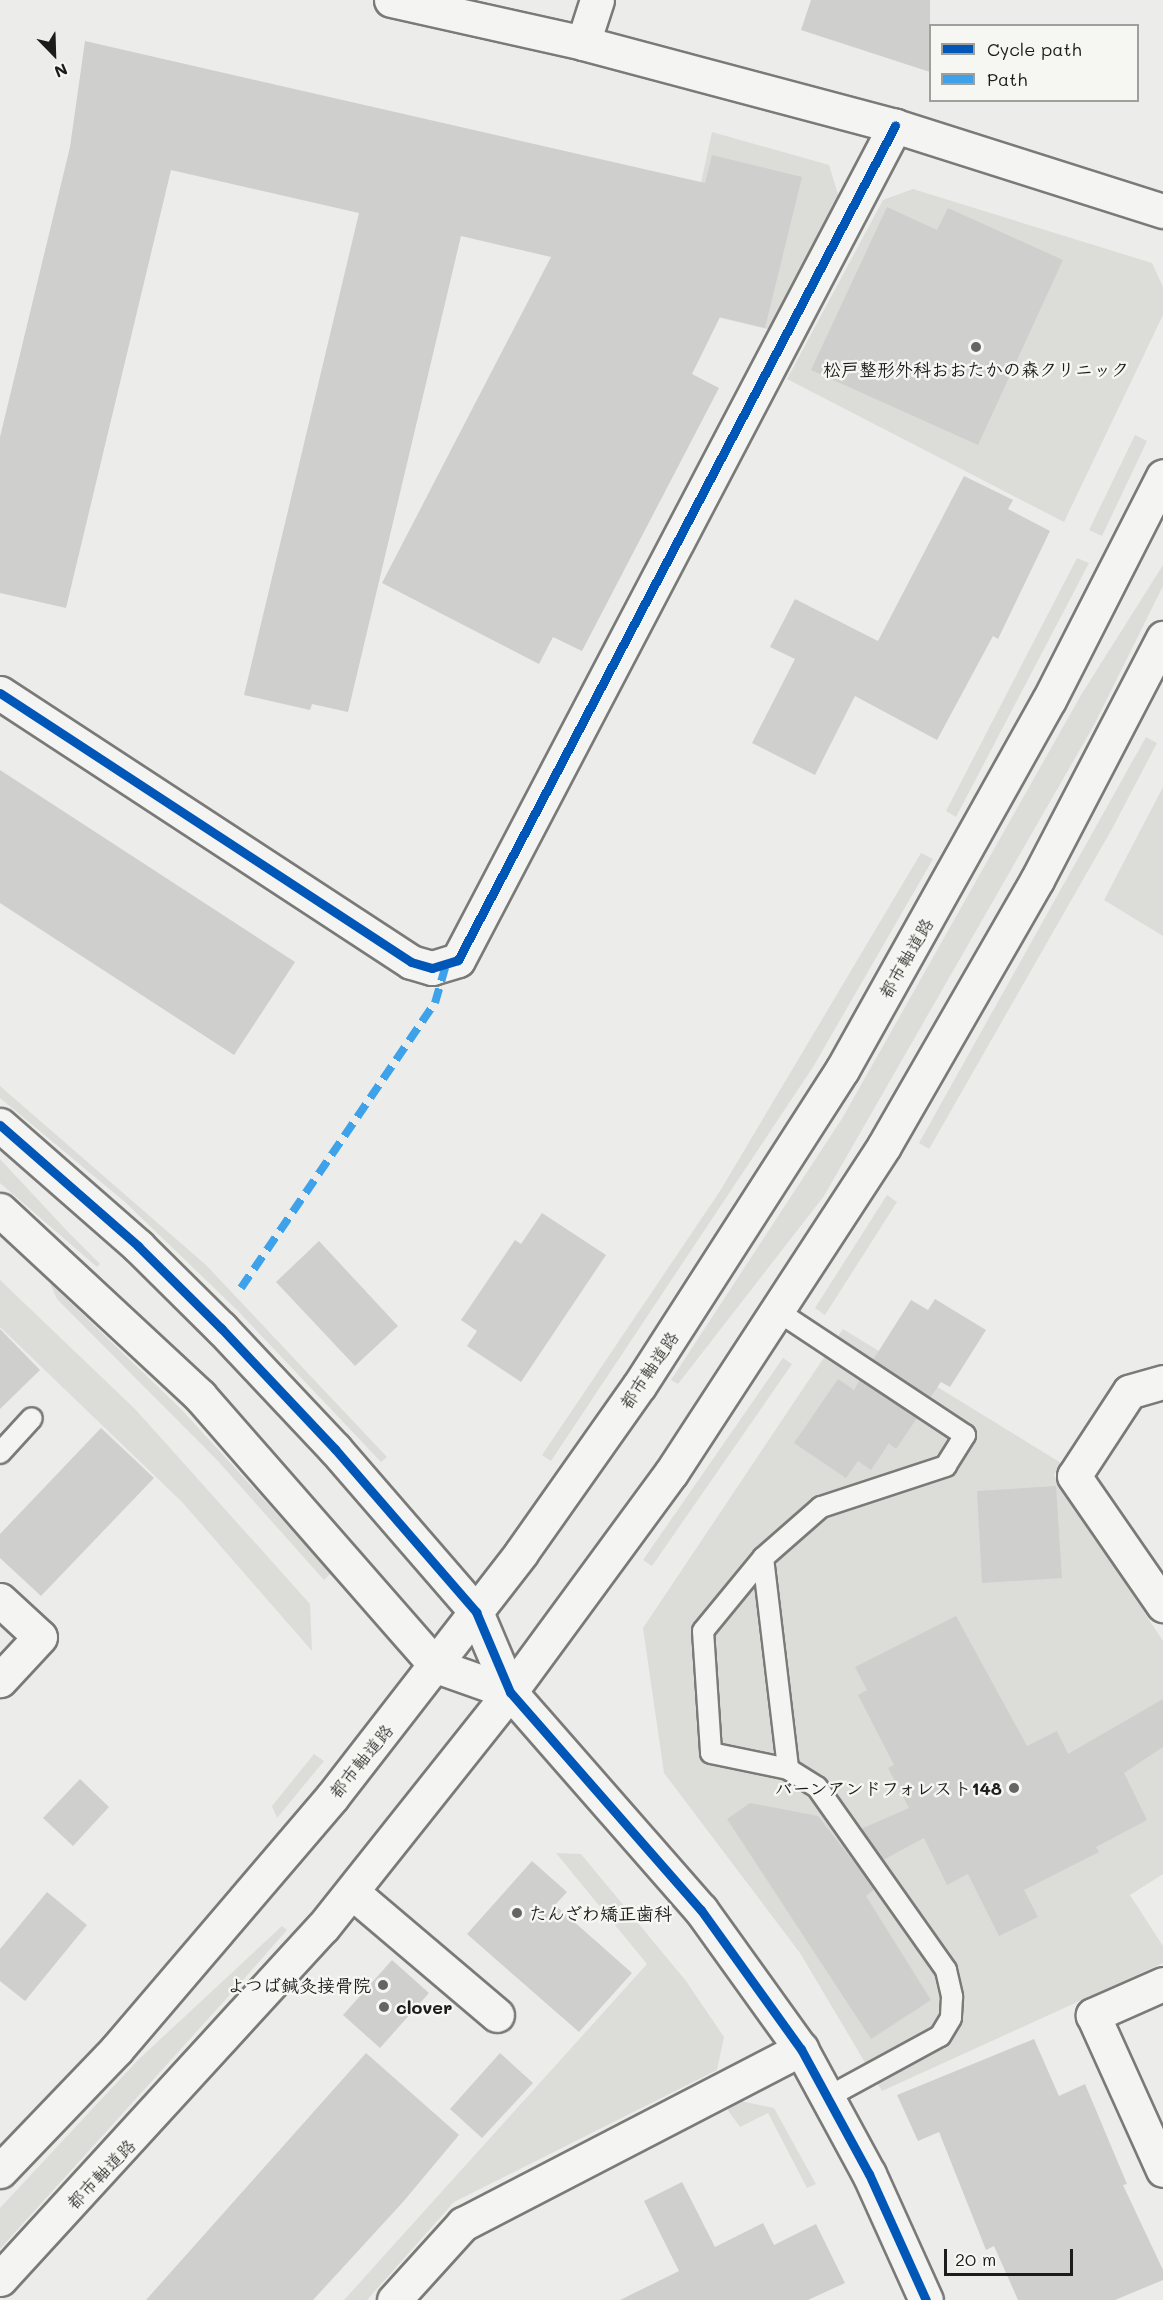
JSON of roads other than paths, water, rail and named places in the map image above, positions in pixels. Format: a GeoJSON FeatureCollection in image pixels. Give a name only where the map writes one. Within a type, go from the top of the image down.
{"type":"FeatureCollection","features":[{"type":"Feature","properties":{"kind":"street"},"geometry":{"type":"LineString","coordinates":[[391,0],[583,43],[896,126],[1163,211]]}},
{"type":"Feature","properties":{"kind":"street"},"geometry":{"type":"LineString","coordinates":[[583,43],[597,0]]}},
{"type":"Feature","properties":{"kind":"street"},"geometry":{"type":"LineString","coordinates":[[0,693],[411,962],[432,968],[458,960],[896,126]]}},
{"type":"Feature","properties":{"kind":"street","name":"都市軸道路"},"geometry":{"type":"LineString","coordinates":[[0,2171],[251,1896],[476,1612],[645,1377],[843,1070],[1049,700],[1163,476]]}},
{"type":"Feature","properties":{"kind":"street","name":"都市軸道路"},"geometry":{"type":"LineString","coordinates":[[0,2279],[131,2142],[352,1892],[510,1692],[671,1473],[779,1312],[884,1146],[1031,890],[1163,638]]}},
{"type":"Feature","properties":{"kind":"street"},"geometry":{"type":"LineString","coordinates":[[0,1125],[138,1245],[246,1354],[476,1612],[510,1692],[701,1910],[801,2049],[828,2097],[926,2300]]}},
{"type":"Feature","properties":{"kind":"street"},"geometry":{"type":"LineString","coordinates":[[0,1210],[200,1396],[435,1666],[510,1692]]}},
{"type":"Feature","properties":{"kind":"street"},"geometry":{"type":"LineString","coordinates":[[1163,1382],[1129,1392],[1074,1476],[1163,1605]]}},
{"type":"Feature","properties":{"kind":"street"},"geometry":{"type":"LineString","coordinates":[[0,1600],[40,1637],[0,1680]]}},
{"type":"Feature","properties":{"kind":"street"},"geometry":{"type":"LineString","coordinates":[[352,1892],[497,2015]]}},
{"type":"Feature","properties":{"kind":"street"},"geometry":{"type":"LineString","coordinates":[[1163,1984],[1093,2015],[1163,2170]]}},
{"type":"Feature","properties":{"kind":"street"},"geometry":{"type":"LineString","coordinates":[[394,2300],[463,2224],[801,2049]]}},
{"type":"Feature","properties":{"kind":"lane"},"geometry":{"type":"LineString","coordinates":[[779,1312],[965,1435],[946,1466],[821,1507],[764,1558],[703,1631],[711,1753],[788,1769],[818,1787],[946,1970],[952,1997],[951,2018],[940,2036],[828,2097]]}},
{"type":"Feature","properties":{"kind":"lane"},"geometry":{"type":"LineString","coordinates":[[0,1453],[32,1418]]}},
{"type":"Feature","properties":{"kind":"lane"},"geometry":{"type":"LineString","coordinates":[[764,1558],[788,1769]]}},
{"type":"Feature","properties":{"kind":"place","name":"松戸整形外科おおたかの森クリニック"},"geometry":{"type":"Point","coordinates":[976,347]}},
{"type":"Feature","properties":{"kind":"place","name":"バーンアンドフォレスト148"},"geometry":{"type":"Point","coordinates":[1014,1788]}},
{"type":"Feature","properties":{"kind":"place","name":"たんざわ矯正歯科"},"geometry":{"type":"Point","coordinates":[517,1913]}},
{"type":"Feature","properties":{"kind":"place","name":"よつば鍼灸接骨院"},"geometry":{"type":"Point","coordinates":[383,1985]}},
{"type":"Feature","properties":{"kind":"place","name":"clover"},"geometry":{"type":"Point","coordinates":[384,2007]}}]}
